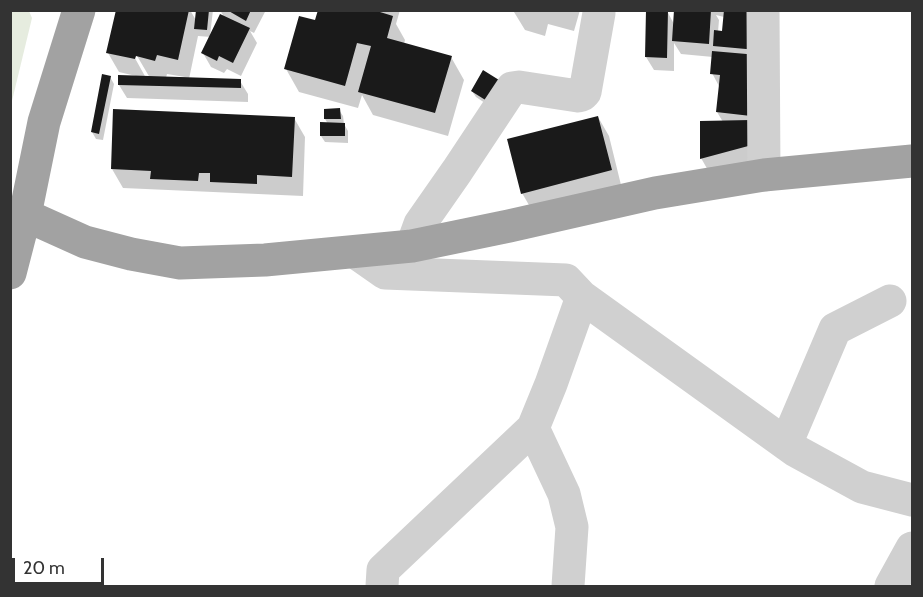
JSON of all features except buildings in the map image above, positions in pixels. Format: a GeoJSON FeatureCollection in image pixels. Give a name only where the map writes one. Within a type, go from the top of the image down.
{"type":"FeatureCollection","features":[{"type":"Feature","properties":{"kind":"highway"},"geometry":{"type":"LineString","coordinates":[[44,122],[61,10]]}},
{"type":"Feature","properties":{"kind":"highway"},"geometry":{"type":"LineString","coordinates":[[10,273],[17,212],[79,10]]}},
{"type":"Feature","properties":{"kind":"highway"},"geometry":{"type":"LineString","coordinates":[[17,212],[85,242],[131,254],[180,263],[265,260],[412,246],[655,193],[764,175],[912,161]]}},
{"type":"Feature","properties":{"kind":"street"},"geometry":{"type":"LineString","coordinates":[[763,10],[764,175]]}},
{"type":"Feature","properties":{"kind":"street"},"geometry":{"type":"LineString","coordinates":[[412,246],[420,224],[512,88],[519,87],[578,96],[585,92],[599,14]]}},
{"type":"Feature","properties":{"kind":"street"},"geometry":{"type":"LineString","coordinates":[[355,252],[385,273],[566,280],[582,297],[796,451],[862,488],[912,500]]}},
{"type":"Feature","properties":{"kind":"street"},"geometry":{"type":"LineString","coordinates":[[382,586],[383,570],[533,428],[582,297]]}},
{"type":"Feature","properties":{"kind":"street"},"geometry":{"type":"LineString","coordinates":[[786,444],[835,329],[890,301]]}},
{"type":"Feature","properties":{"kind":"street"},"geometry":{"type":"LineString","coordinates":[[533,428],[564,494],[572,527],[568,586]]}},
{"type":"Feature","properties":{"kind":"street"},"geometry":{"type":"LineString","coordinates":[[891,586],[912,548]]}},
{"type":"Feature","properties":{"kind":"shaded area"},"geometry":{"type":"Polygon","coordinates":[[[11,10],[29,11],[32,18],[11,105],[11,10]]]}}]}
